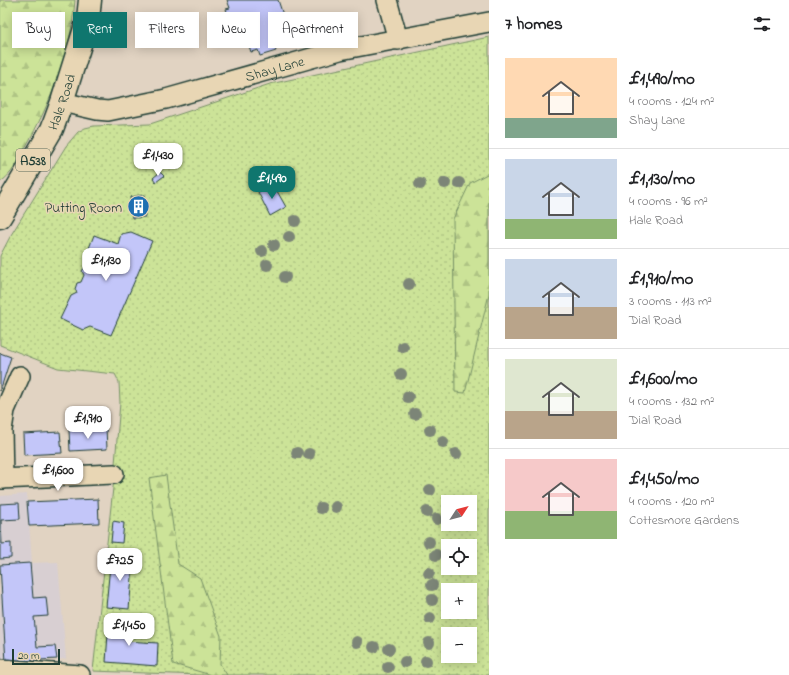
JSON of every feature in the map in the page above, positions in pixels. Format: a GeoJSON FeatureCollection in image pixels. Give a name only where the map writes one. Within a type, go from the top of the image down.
{"type":"FeatureCollection","features":[{"type":"Feature","properties":{"kind":"main road","name":"Hale Road"},"geometry":{"type":"LineString","coordinates":[[0,217],[52,129],[88,19],[90,0]]}},
{"type":"Feature","properties":{"kind":"street"},"geometry":{"type":"LineString","coordinates":[[387,0],[398,40]]}},
{"type":"Feature","properties":{"kind":"street","name":"Shay Lane"},"geometry":{"type":"LineString","coordinates":[[62,102],[108,111],[166,99],[340,50],[489,22]]}},
{"type":"Feature","properties":{"kind":"street"},"geometry":{"type":"LineString","coordinates":[[20,376],[5,410],[2,430],[2,479],[114,474]]}},
{"type":"Feature","properties":{"kind":"street"},"geometry":{"type":"LineString","coordinates":[[0,669],[80,675]]}},
{"type":"Feature","properties":{"kind":"shaded area"},"geometry":{"type":"Polygon","coordinates":[[[27,494],[32,563],[58,562],[66,659],[0,664],[0,496],[27,494]]]}},
{"type":"Feature","properties":{"kind":"green space"},"geometry":{"type":"Polygon","coordinates":[[[0,0],[75,0],[69,39],[51,95],[17,162],[8,176],[0,182],[0,0]]]}},
{"type":"Feature","properties":{"kind":"green space"},"geometry":{"type":"Polygon","coordinates":[[[489,37],[489,675],[200,675],[93,671],[113,488],[120,403],[119,382],[115,374],[58,368],[0,345],[0,256],[11,235],[66,146],[78,132],[85,128],[94,126],[150,124],[270,84],[489,37]]]}},
{"type":"Feature","properties":{"kind":"green space"},"geometry":{"type":"Polygon","coordinates":[[[489,173],[489,294],[465,393],[455,392],[453,219],[470,183],[489,173]]]}},
{"type":"Feature","properties":{"kind":"green space"},"geometry":{"type":"Polygon","coordinates":[[[166,475],[178,564],[200,578],[221,636],[220,664],[227,675],[211,675],[173,664],[149,478],[166,475]]]}},
{"type":"Feature","properties":{"kind":"building"},"geometry":{"type":"Polygon","coordinates":[[[227,0],[278,0],[282,12],[268,12],[268,48],[275,48],[276,51],[260,56],[258,50],[251,52],[250,48],[260,48],[260,12],[227,12],[226,9],[230,8],[227,0]]]}},
{"type":"Feature","properties":{"kind":"building"},"geometry":{"type":"Polygon","coordinates":[[[160,172],[164,176],[156,182],[153,178],[160,172]]]}},
{"type":"Feature","properties":{"kind":"building"},"geometry":{"type":"Polygon","coordinates":[[[273,184],[286,207],[270,216],[258,192],[273,184]]]}},
{"type":"Feature","properties":{"kind":"building","name":"Putting Room"},"geometry":{"type":"Polygon","coordinates":[[[144,195],[145,217],[132,218],[130,197],[144,195]]]}},
{"type":"Feature","properties":{"kind":"building"},"geometry":{"type":"Polygon","coordinates":[[[131,232],[152,241],[111,335],[90,327],[83,330],[60,319],[71,296],[77,293],[75,289],[77,283],[81,282],[84,275],[82,271],[89,261],[86,256],[94,235],[118,244],[121,234],[131,232]]]}},
{"type":"Feature","properties":{"kind":"building"},"geometry":{"type":"Polygon","coordinates":[[[0,353],[11,357],[0,391],[0,353]]]}},
{"type":"Feature","properties":{"kind":"building"},"geometry":{"type":"Polygon","coordinates":[[[106,428],[107,449],[70,451],[69,430],[106,428]]]}},
{"type":"Feature","properties":{"kind":"building"},"geometry":{"type":"Polygon","coordinates":[[[60,432],[62,453],[24,455],[23,434],[60,432]]]}},
{"type":"Feature","properties":{"kind":"building"},"geometry":{"type":"Polygon","coordinates":[[[98,499],[99,523],[29,526],[27,502],[98,499]]]}},
{"type":"Feature","properties":{"kind":"building"},"geometry":{"type":"Polygon","coordinates":[[[19,503],[20,519],[1,520],[2,544],[11,543],[11,558],[0,559],[0,504],[19,503]]]}},
{"type":"Feature","properties":{"kind":"building"},"geometry":{"type":"Polygon","coordinates":[[[113,521],[124,523],[122,543],[111,542],[113,521]]]}},
{"type":"Feature","properties":{"kind":"building"},"geometry":{"type":"Polygon","coordinates":[[[111,555],[134,557],[129,609],[106,607],[111,555]]]}},
{"type":"Feature","properties":{"kind":"building"},"geometry":{"type":"Polygon","coordinates":[[[30,563],[33,598],[46,597],[48,616],[34,617],[37,647],[55,646],[57,659],[6,662],[0,565],[30,563]]]}},
{"type":"Feature","properties":{"kind":"building"},"geometry":{"type":"Polygon","coordinates":[[[109,619],[128,620],[126,641],[158,643],[157,666],[106,662],[109,619]]]}},
{"type":"Feature","properties":{"kind":"place","name":"Putting Room"},"geometry":{"type":"Point","coordinates":[138,207]}}]}
